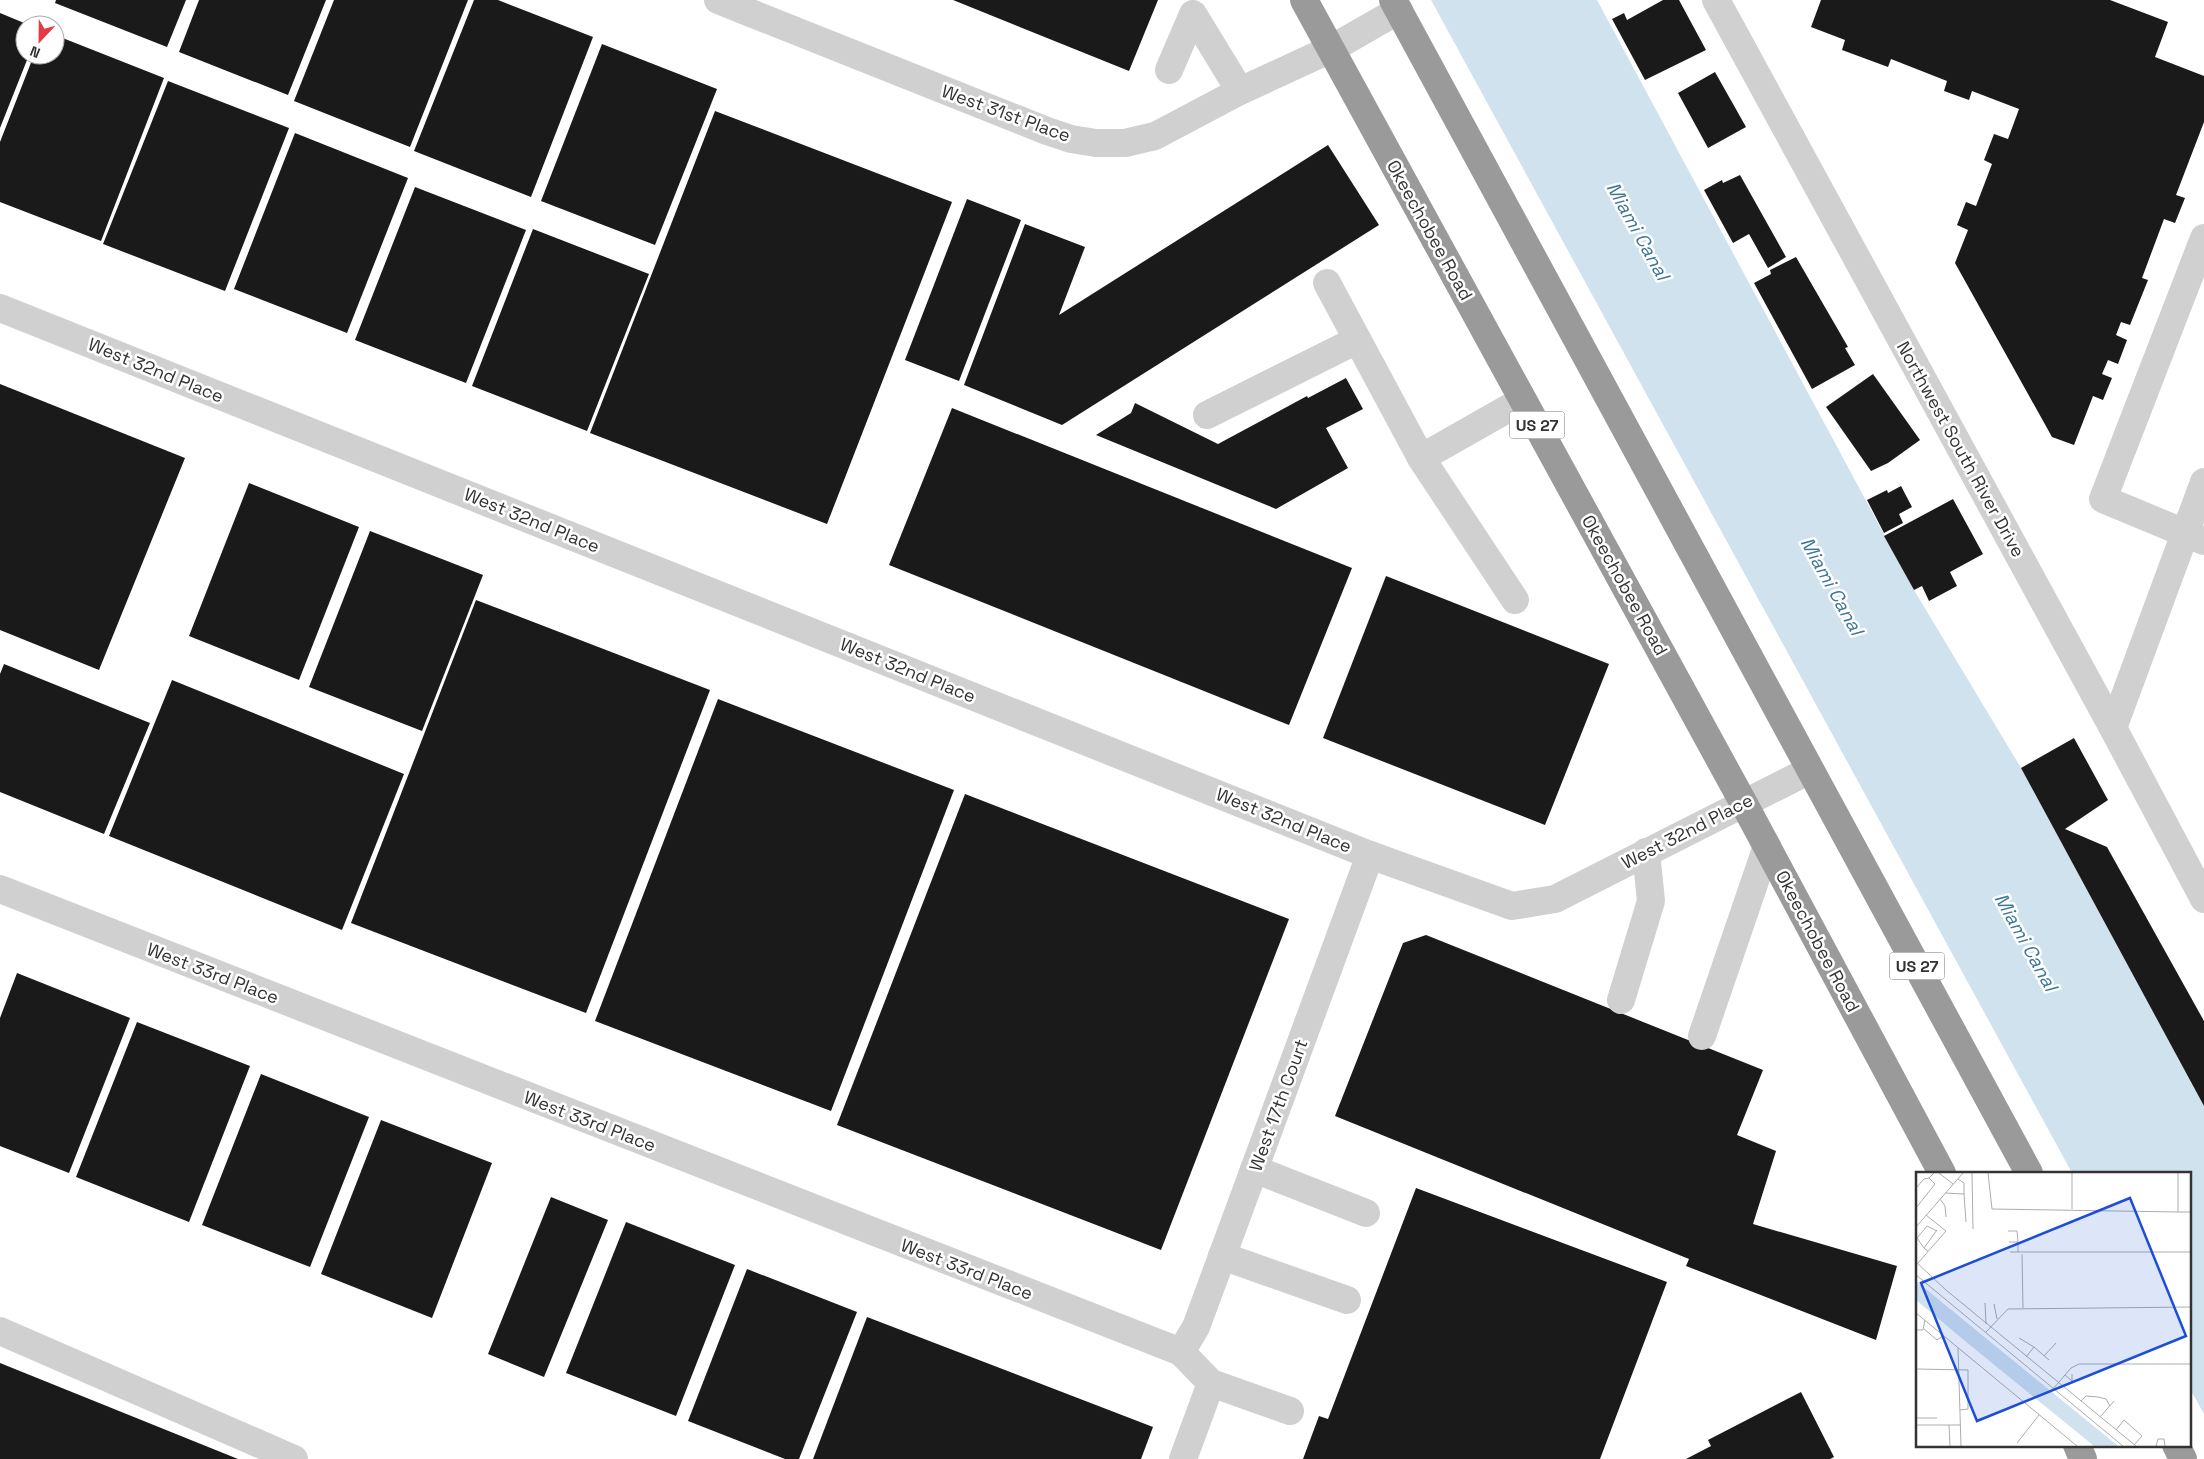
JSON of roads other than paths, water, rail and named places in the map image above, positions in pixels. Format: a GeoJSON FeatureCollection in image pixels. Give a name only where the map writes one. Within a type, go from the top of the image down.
{"type":"FeatureCollection","features":[{"type":"Feature","properties":{"kind":"highway","name":"Okeechobee Road"},"geometry":{"type":"LineString","coordinates":[[1304,0],[1743,802],[1941,1172]]}},
{"type":"Feature","properties":{"kind":"highway","name":"US 27"},"geometry":{"type":"LineString","coordinates":[[1396,5],[2028,1172]]}},
{"type":"Feature","properties":{"kind":"highway"},"geometry":{"type":"LineString","coordinates":[[2077,1446],[2083,1459]]}},
{"type":"Feature","properties":{"kind":"highway"},"geometry":{"type":"LineString","coordinates":[[2176,1446],[2183,1459]]}},
{"type":"Feature","properties":{"kind":"street","name":"West 31st Place"},"geometry":{"type":"LineString","coordinates":[[718,0],[988,108],[1071,139],[1096,143],[1125,143],[1155,136],[1240,91],[1331,49],[1396,5]]}},
{"type":"Feature","properties":{"kind":"street","name":"Northwest South River Drive"},"geometry":{"type":"LineString","coordinates":[[1716,0],[2113,728],[2203,897]]}},
{"type":"Feature","properties":{"kind":"street"},"geometry":{"type":"LineString","coordinates":[[1169,70],[1193,14],[1240,91]]}},
{"type":"Feature","properties":{"kind":"street"},"geometry":{"type":"LineString","coordinates":[[2195,537],[2103,499],[2204,240]]}},
{"type":"Feature","properties":{"kind":"street"},"geometry":{"type":"LineString","coordinates":[[1327,283],[1421,458],[1515,600]]}},
{"type":"Feature","properties":{"kind":"street","name":"West 32nd Place"},"geometry":{"type":"LineString","coordinates":[[0,308],[1370,855],[1512,906],[1555,898],[1810,770]]}},
{"type":"Feature","properties":{"kind":"street"},"geometry":{"type":"LineString","coordinates":[[1207,415],[1357,340]]}},
{"type":"Feature","properties":{"kind":"street"},"geometry":{"type":"LineString","coordinates":[[1421,458],[1523,400]]}},
{"type":"Feature","properties":{"kind":"street"},"geometry":{"type":"LineString","coordinates":[[2113,728],[2195,537],[2204,482]]}},
{"type":"Feature","properties":{"kind":"street"},"geometry":{"type":"LineString","coordinates":[[1702,1036],[1766,846]]}},
{"type":"Feature","properties":{"kind":"street"},"geometry":{"type":"LineString","coordinates":[[1622,1000],[1651,901],[1646,852]]}},
{"type":"Feature","properties":{"kind":"street","name":"West 17th Court"},"geometry":{"type":"LineString","coordinates":[[1180,1352],[1196,1327],[1370,855]]}},
{"type":"Feature","properties":{"kind":"street","name":"West 33rd Place"},"geometry":{"type":"LineString","coordinates":[[0,889],[1180,1352]]}},
{"type":"Feature","properties":{"kind":"street"},"geometry":{"type":"LineString","coordinates":[[1254,1169],[1366,1213]]}},
{"type":"Feature","properties":{"kind":"street"},"geometry":{"type":"LineString","coordinates":[[1222,1256],[1347,1300]]}},
{"type":"Feature","properties":{"kind":"street"},"geometry":{"type":"LineString","coordinates":[[0,1331],[294,1459]]}},
{"type":"Feature","properties":{"kind":"street"},"geometry":{"type":"LineString","coordinates":[[1180,1352],[1211,1383],[1290,1411]]}},
{"type":"Feature","properties":{"kind":"street"},"geometry":{"type":"LineString","coordinates":[[1183,1459],[1211,1383]]}},
{"type":"Feature","properties":{"kind":"water","name":"Miami Canal"},"geometry":{"type":"Polygon","coordinates":[[[1431,0],[1597,0],[1914,590],[2021,768],[2204,1106],[2204,1414],[2192,1393],[2192,1172],[2071,1172],[1431,0]]]}}]}
